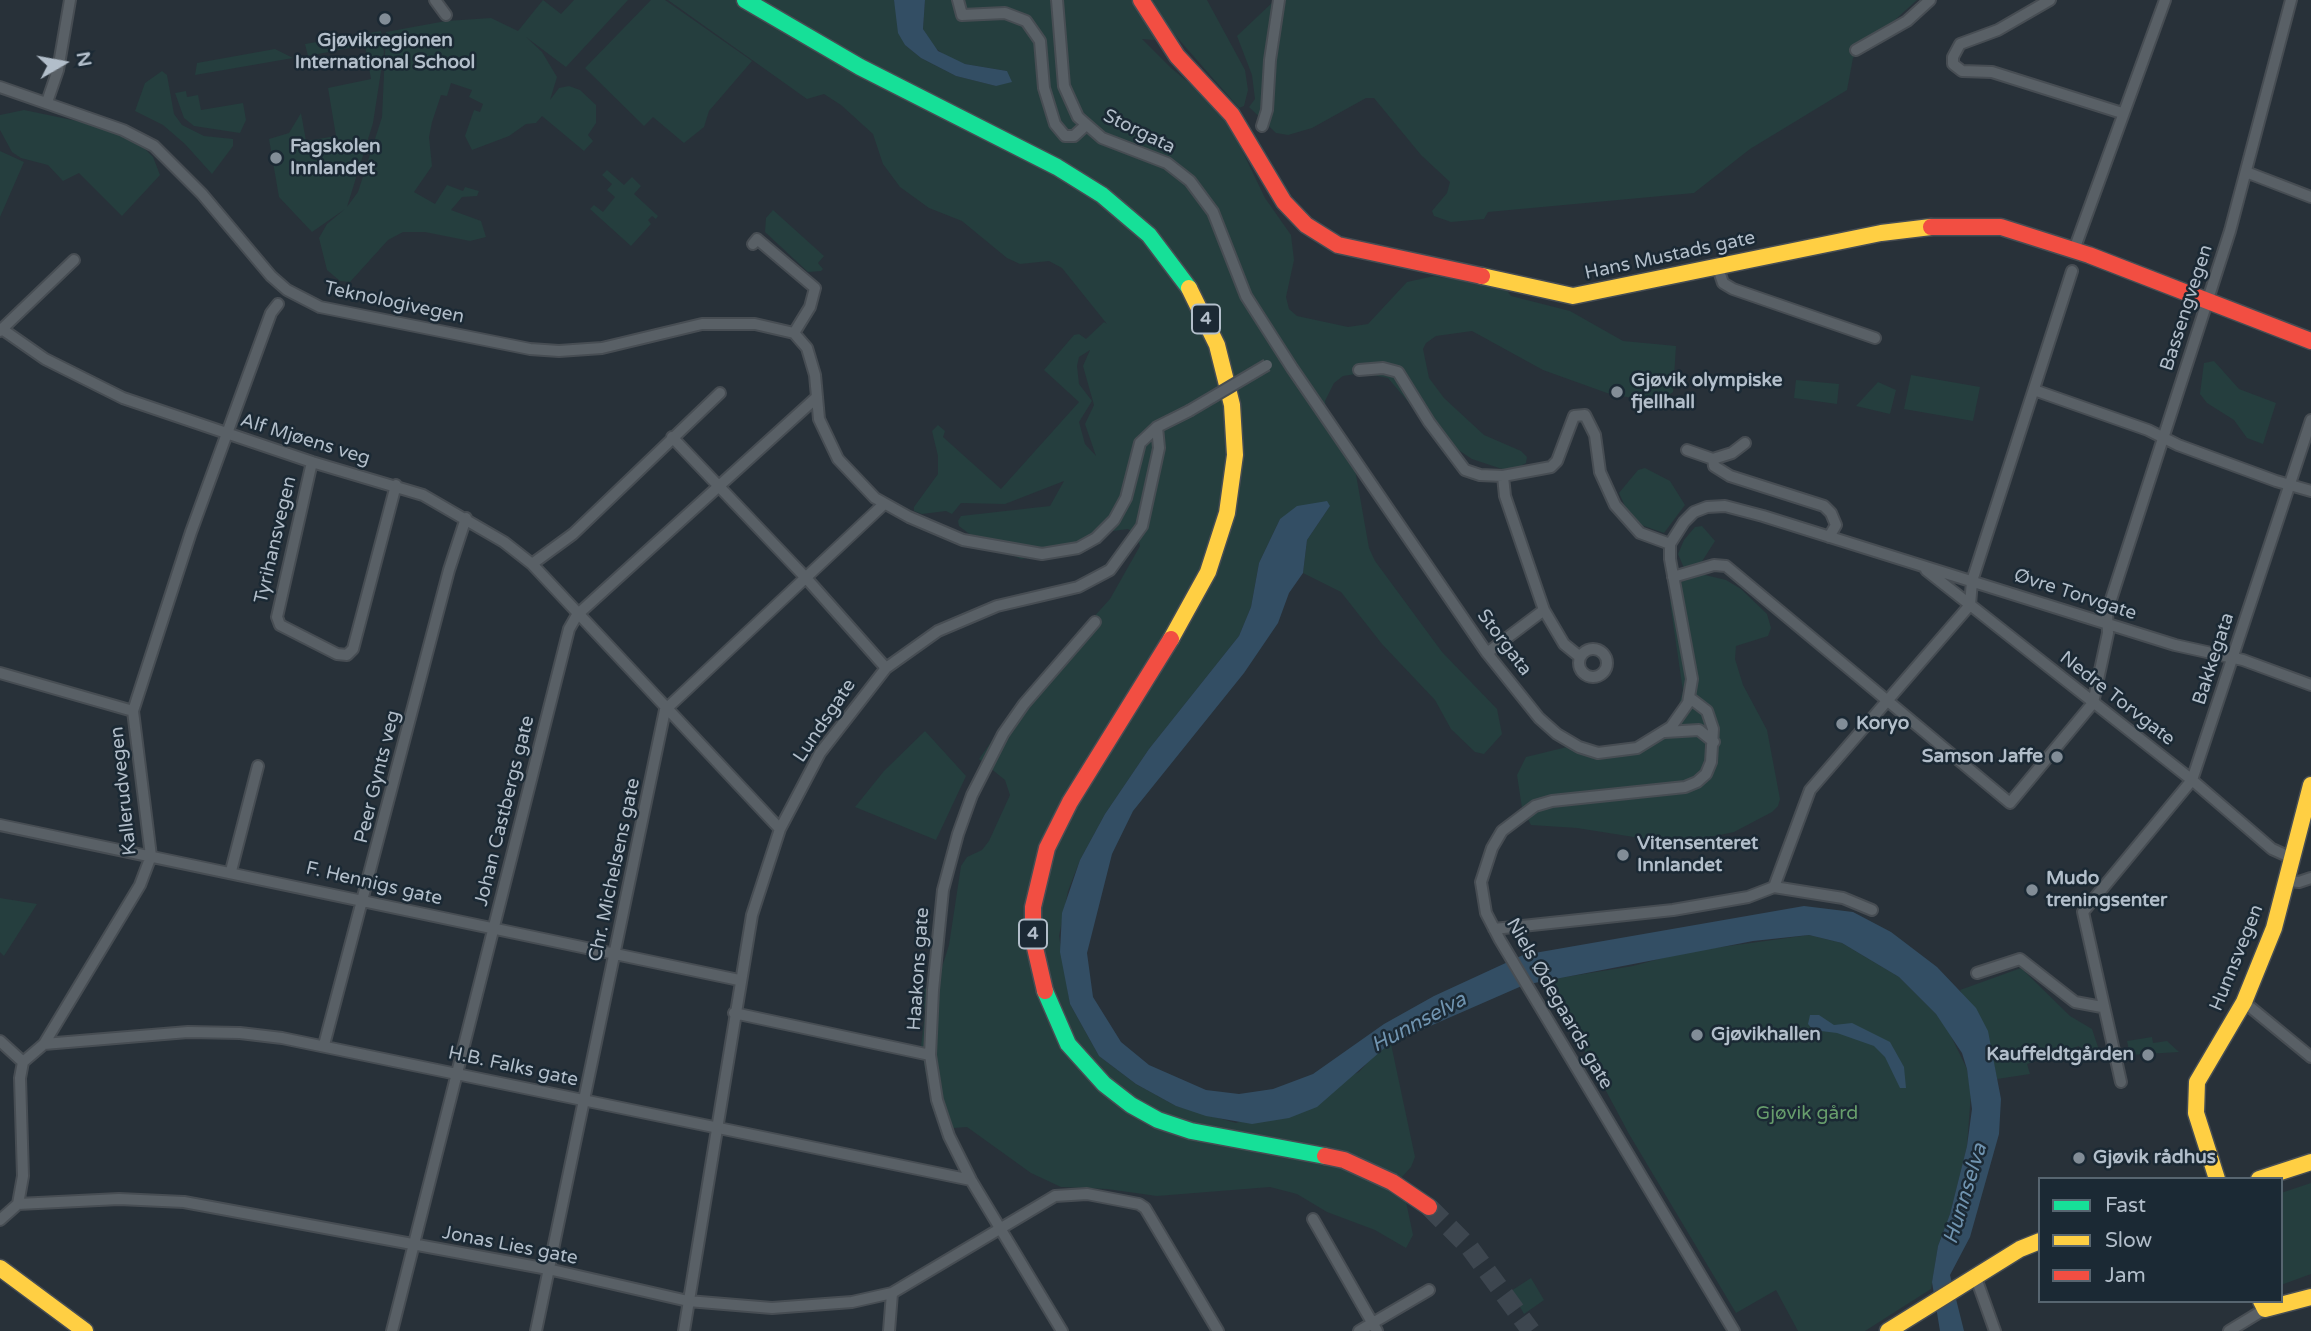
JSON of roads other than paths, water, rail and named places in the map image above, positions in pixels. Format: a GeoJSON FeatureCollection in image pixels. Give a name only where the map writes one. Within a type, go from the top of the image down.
{"type":"FeatureCollection","features":[{"type":"Feature","properties":{"kind":"main road","name":"4"},"geometry":{"type":"LineString","coordinates":[[746,0],[860,67],[1057,167],[1102,195],[1149,235],[1192,292],[1217,345],[1232,405],[1235,455],[1227,513],[1217,550],[1199,592],[1070,802],[1047,848],[1033,907],[1033,939],[1038,972],[1054,1017],[1068,1044],[1104,1084],[1131,1105],[1191,1131],[1294,1148],[1344,1160],[1384,1177],[1429,1207]]}},
{"type":"Feature","properties":{"kind":"main road","name":"Hans Mustads gate"},"geometry":{"type":"LineString","coordinates":[[1141,0],[1177,56],[1219,99],[1244,132],[1284,202],[1306,225],[1338,245],[1562,296],[1589,295],[1881,233],[1954,225],[2014,229],[2311,341]]}},
{"type":"Feature","properties":{"kind":"main road","name":"Hunnsvegen"},"geometry":{"type":"LineString","coordinates":[[2216,1177],[2196,1113],[2196,1093],[2203,1069],[2244,1002],[2274,928],[2311,785]]}},
{"type":"Feature","properties":{"kind":"main road"},"geometry":{"type":"LineString","coordinates":[[2265,1177],[2311,1162]]}},
{"type":"Feature","properties":{"kind":"main road"},"geometry":{"type":"LineString","coordinates":[[1888,1331],[2020,1249],[2038,1242]]}},
{"type":"Feature","properties":{"kind":"main road"},"geometry":{"type":"LineString","coordinates":[[0,1268],[85,1331]]}},
{"type":"Feature","properties":{"kind":"main road"},"geometry":{"type":"LineString","coordinates":[[2283,1302],[2311,1297]]}},
{"type":"Feature","properties":{"kind":"street"},"geometry":{"type":"LineString","coordinates":[[47,103],[58,70],[69,0]]}},
{"type":"Feature","properties":{"kind":"street"},"geometry":{"type":"LineString","coordinates":[[435,0],[446,15]]}},
{"type":"Feature","properties":{"kind":"street"},"geometry":{"type":"LineString","coordinates":[[958,0],[962,15],[1005,13],[1026,20],[1040,41],[1045,96],[1055,124],[1065,136],[1074,136],[1086,125]]}},
{"type":"Feature","properties":{"kind":"street","name":"Storgata"},"geometry":{"type":"LineString","coordinates":[[1057,0],[1064,86],[1078,117],[1102,138],[1167,163],[1190,181],[1213,212],[1246,296],[1284,357],[1487,653],[1539,718],[1557,734],[1579,747],[1598,753],[1620,752],[1637,748],[1665,732],[1680,718],[1690,698]]}},
{"type":"Feature","properties":{"kind":"street"},"geometry":{"type":"LineString","coordinates":[[1262,126],[1267,110],[1270,60],[1279,0]]}},
{"type":"Feature","properties":{"kind":"street"},"geometry":{"type":"LineString","coordinates":[[1856,50],[1907,20],[1930,0]]}},
{"type":"Feature","properties":{"kind":"street"},"geometry":{"type":"LineString","coordinates":[[2050,0],[1998,30],[1960,44],[1952,57],[1953,64],[1962,71],[1992,72],[2122,113]]}},
{"type":"Feature","properties":{"kind":"street"},"geometry":{"type":"LineString","coordinates":[[2074,250],[2165,0]]}},
{"type":"Feature","properties":{"kind":"street","name":"Bassengvegen"},"geometry":{"type":"LineString","coordinates":[[2093,703],[2114,589],[2208,303],[2291,0]]}},
{"type":"Feature","properties":{"kind":"street","name":"Teknologivegen"},"geometry":{"type":"LineString","coordinates":[[0,86],[16,94],[123,130],[154,146],[202,194],[271,276],[287,290],[320,307],[530,349],[559,351],[602,348],[702,324],[770,325],[794,333]]}},
{"type":"Feature","properties":{"kind":"street","name":"Teknologivegen"},"geometry":{"type":"LineString","coordinates":[[0,95],[16,94]]}},
{"type":"Feature","properties":{"kind":"street"},"geometry":{"type":"LineString","coordinates":[[2246,172],[2311,197]]}},
{"type":"Feature","properties":{"kind":"street"},"geometry":{"type":"LineString","coordinates":[[753,244],[757,239],[815,288],[810,307],[794,333],[807,348],[819,419],[838,459],[884,503],[963,540],[1003,550],[1042,554],[1077,548],[1096,538],[1114,520],[1126,498],[1140,443],[1157,427],[1284,357]]}},
{"type":"Feature","properties":{"kind":"street"},"geometry":{"type":"LineString","coordinates":[[1,330],[74,260]]}},
{"type":"Feature","properties":{"kind":"street"},"geometry":{"type":"LineString","coordinates":[[1718,268],[1723,283],[1733,289],[1875,338]]}},
{"type":"Feature","properties":{"kind":"street"},"geometry":{"type":"LineString","coordinates":[[1774,887],[1810,790],[1970,605],[1972,581],[2072,271]]}},
{"type":"Feature","properties":{"kind":"street","name":"Kallerudvegen"},"geometry":{"type":"LineString","coordinates":[[23,1062],[44,1044],[140,886],[152,856],[133,711],[155,637],[271,313],[278,304]]}},
{"type":"Feature","properties":{"kind":"street","name":"Alf Mjøens veg"},"geometry":{"type":"LineString","coordinates":[[1,330],[45,359],[123,398],[312,462],[396,485],[423,495],[466,518],[532,564],[665,710],[780,829]]}},
{"type":"Feature","properties":{"kind":"street"},"geometry":{"type":"LineString","coordinates":[[1359,370],[1383,368],[1398,372],[1429,422],[1465,470],[1480,475],[1503,476],[1535,472],[1555,465],[1574,416],[1585,415],[1595,435],[1600,472],[1615,505],[1640,533],[1670,544],[1673,577],[1691,665],[1690,698],[1707,711],[1714,742]]}},
{"type":"Feature","properties":{"kind":"street"},"geometry":{"type":"LineString","coordinates":[[2034,390],[2311,491]]}},
{"type":"Feature","properties":{"kind":"street"},"geometry":{"type":"LineString","coordinates":[[532,564],[573,534],[720,393]]}},
{"type":"Feature","properties":{"kind":"street","name":"Johan Castbergs gate"},"geometry":{"type":"LineString","coordinates":[[392,1331],[569,629],[577,615],[817,397]]}},
{"type":"Feature","properties":{"kind":"street","name":"Bakkegata"},"geometry":{"type":"LineString","coordinates":[[2121,1082],[2102,1007],[2083,912],[2192,780],[2311,420]]}},
{"type":"Feature","properties":{"kind":"street","name":"Lundsgate"},"geometry":{"type":"LineString","coordinates":[[684,1331],[739,980],[752,915],[780,829],[820,752],[886,668],[957,621],[997,606],[1078,587],[1110,570],[1142,526],[1159,448],[1157,427]]}},
{"type":"Feature","properties":{"kind":"street"},"geometry":{"type":"LineString","coordinates":[[672,438],[807,579],[886,668]]}},
{"type":"Feature","properties":{"kind":"street"},"geometry":{"type":"LineString","coordinates":[[1687,450],[1713,459],[1732,453],[1745,443]]}},
{"type":"Feature","properties":{"kind":"street"},"geometry":{"type":"LineString","coordinates":[[1713,459],[1714,466],[1730,476],[1824,506],[1836,524],[1829,537]]}},
{"type":"Feature","properties":{"kind":"street","name":"Tyrihansvegen"},"geometry":{"type":"LineString","coordinates":[[312,462],[277,617],[281,625],[337,654],[347,655],[354,649],[396,485]]}},
{"type":"Feature","properties":{"kind":"street"},"geometry":{"type":"LineString","coordinates":[[1503,476],[1505,496],[1544,610],[1564,644],[1580,657]]}},
{"type":"Feature","properties":{"kind":"street"},"geometry":{"type":"LineString","coordinates":[[665,710],[807,579],[884,503]]}},
{"type":"Feature","properties":{"kind":"street","name":"Øvre Torvgate"},"geometry":{"type":"LineString","coordinates":[[1670,544],[1695,512],[1716,507],[1763,516],[2175,645],[2233,657],[2311,684]]}},
{"type":"Feature","properties":{"kind":"street","name":"Peer Gynts veg"},"geometry":{"type":"LineString","coordinates":[[324,1045],[365,900],[449,570],[466,518]]}},
{"type":"Feature","properties":{"kind":"street"},"geometry":{"type":"LineString","coordinates":[[1673,577],[1714,565],[1726,566],[2010,803],[2093,703]]}},
{"type":"Feature","properties":{"kind":"street","name":"Nedre Torvgate"},"geometry":{"type":"LineString","coordinates":[[1921,566],[2192,780],[2272,849],[2292,858]]}},
{"type":"Feature","properties":{"kind":"street"},"geometry":{"type":"LineString","coordinates":[[1487,653],[1544,610]]}},
{"type":"Feature","properties":{"kind":"street","name":"Haakons gate"},"geometry":{"type":"LineString","coordinates":[[1062,1331],[971,1180],[949,1136],[937,1100],[930,1055],[940,909],[948,867],[972,795],[1003,734],[1024,704],[1095,622]]}},
{"type":"Feature","properties":{"kind":"street"},"geometry":{"type":"LineString","coordinates":[[0,673],[133,711]]}},
{"type":"Feature","properties":{"kind":"street","name":"Chr. Michelsens gate"},"geometry":{"type":"LineString","coordinates":[[536,1331],[665,710]]}},
{"type":"Feature","properties":{"kind":"street"},"geometry":{"type":"LineString","coordinates":[[1665,732],[1699,730],[1714,742]]}},
{"type":"Feature","properties":{"kind":"street","name":"Niels Ødegaards gate"},"geometry":{"type":"LineString","coordinates":[[1714,742],[1712,762],[1706,774],[1685,787],[1552,801],[1515,818],[1502,831],[1492,848],[1481,882],[1483,902],[1508,954],[1734,1331]]}},
{"type":"Feature","properties":{"kind":"street"},"geometry":{"type":"LineString","coordinates":[[231,871],[258,766]]}},
{"type":"Feature","properties":{"kind":"street","name":"F. Hennigs gate"},"geometry":{"type":"LineString","coordinates":[[0,825],[231,871],[739,980]]}},
{"type":"Feature","properties":{"kind":"street"},"geometry":{"type":"LineString","coordinates":[[2288,881],[2299,883],[2311,878]]}},
{"type":"Feature","properties":{"kind":"street"},"geometry":{"type":"LineString","coordinates":[[1494,929],[1673,910],[1748,897],[1774,887],[1843,898],[1872,910]]}},
{"type":"Feature","properties":{"kind":"street"},"geometry":{"type":"LineString","coordinates":[[1977,972],[2020,959],[2075,1002],[2102,1007]]}},
{"type":"Feature","properties":{"kind":"street"},"geometry":{"type":"LineString","coordinates":[[2244,1002],[2311,1057]]}},
{"type":"Feature","properties":{"kind":"street"},"geometry":{"type":"LineString","coordinates":[[734,1013],[930,1055]]}},
{"type":"Feature","properties":{"kind":"street","name":"H.B. Falks gate"},"geometry":{"type":"LineString","coordinates":[[44,1044],[188,1032],[240,1033],[324,1045],[971,1180]]}},
{"type":"Feature","properties":{"kind":"street"},"geometry":{"type":"LineString","coordinates":[[0,1041],[23,1062],[20,1078],[23,1176],[18,1204],[0,1220]]}},
{"type":"Feature","properties":{"kind":"street","name":"Jonas Lies gate"},"geometry":{"type":"LineString","coordinates":[[18,1204],[119,1199],[184,1202],[548,1269],[688,1301],[772,1308],[852,1301],[892,1293],[1045,1201],[1069,1193],[1139,1203],[1149,1214],[1218,1331]]}},
{"type":"Feature","properties":{"kind":"street"},"geometry":{"type":"LineString","coordinates":[[1313,1219],[1374,1327]]}},
{"type":"Feature","properties":{"kind":"street"},"geometry":{"type":"LineString","coordinates":[[1970,1282],[1995,1331]]}},
{"type":"Feature","properties":{"kind":"street"},"geometry":{"type":"LineString","coordinates":[[1359,1331],[1374,1327],[1429,1290]]}},
{"type":"Feature","properties":{"kind":"street"},"geometry":{"type":"LineString","coordinates":[[889,1331],[892,1293]]}},
{"type":"Feature","properties":{"kind":"street"},"geometry":{"type":"LineString","coordinates":[[2229,1331],[2263,1305]]}},
{"type":"Feature","properties":{"kind":"water"},"geometry":{"type":"Polygon","coordinates":[[[894,0],[925,0],[923,29],[938,51],[965,64],[1007,71],[1012,82],[996,86],[956,76],[921,58],[905,45],[898,33],[894,0]]]}},
{"type":"Feature","properties":{"kind":"water","name":"Hunnselva"},"geometry":{"type":"Polygon","coordinates":[[[1327,501],[1330,506],[1307,540],[1303,573],[1289,593],[1278,623],[1244,673],[1133,811],[1112,854],[1087,953],[1093,997],[1121,1042],[1149,1065],[1206,1090],[1239,1094],[1273,1089],[1313,1074],[1384,1024],[1434,996],[1523,955],[1804,906],[1853,912],[1891,932],[1937,967],[1976,1008],[1988,1031],[2001,1099],[1999,1134],[1970,1237],[1950,1275],[1964,1331],[1940,1331],[1932,1282],[1938,1246],[1950,1214],[1967,1146],[1972,1109],[1967,1069],[1962,1053],[1936,1014],[1899,977],[1842,943],[1809,935],[1753,941],[1524,985],[1389,1044],[1317,1107],[1289,1118],[1252,1124],[1206,1116],[1176,1106],[1136,1084],[1099,1056],[1070,1004],[1060,952],[1062,913],[1080,860],[1105,814],[1149,749],[1239,636],[1251,607],[1259,563],[1280,519],[1297,506],[1327,501]]]}},
{"type":"Feature","properties":{"kind":"water"},"geometry":{"type":"Polygon","coordinates":[[[1810,1015],[1819,1015],[1834,1025],[1852,1023],[1890,1042],[1904,1067],[1906,1088],[1900,1088],[1885,1057],[1874,1046],[1837,1033],[1813,1030],[1808,1024],[1810,1015]]]}},
{"type":"Feature","properties":{"kind":"tunnel"},"geometry":{"type":"LineString","coordinates":[[1429,1207],[1470,1248],[1531,1331]]}},
{"type":"Feature","properties":{"kind":"place","name":"Gjøvikregionen International School"},"geometry":{"type":"Point","coordinates":[385,19]}},
{"type":"Feature","properties":{"kind":"place","name":"Fagskolen Innlandet"},"geometry":{"type":"Point","coordinates":[276,158]}},
{"type":"Feature","properties":{"kind":"place","name":"Gjøvik olympiske fjellhall"},"geometry":{"type":"Point","coordinates":[1617,392]}},
{"type":"Feature","properties":{"kind":"place","name":"Koryo"},"geometry":{"type":"Point","coordinates":[1842,724]}},
{"type":"Feature","properties":{"kind":"place","name":"Samson Jaffe"},"geometry":{"type":"Point","coordinates":[2057,757]}},
{"type":"Feature","properties":{"kind":"place","name":"Vitensenteret Innlandet"},"geometry":{"type":"Point","coordinates":[1623,855]}},
{"type":"Feature","properties":{"kind":"place","name":"Mudo treningsenter"},"geometry":{"type":"Point","coordinates":[2032,890]}},
{"type":"Feature","properties":{"kind":"place","name":"Gjøvikhallen"},"geometry":{"type":"Point","coordinates":[1697,1035]}},
{"type":"Feature","properties":{"kind":"place","name":"Kauffeldtgården"},"geometry":{"type":"Point","coordinates":[2148,1055]}},
{"type":"Feature","properties":{"kind":"place","name":"Gjøvik rådhus"},"geometry":{"type":"Point","coordinates":[2079,1158]}},
{"type":"Feature","properties":{"kind":"park label","name":"Gjøvik gård"},"geometry":{"type":"Point","coordinates":[1807,1114]}}]}
